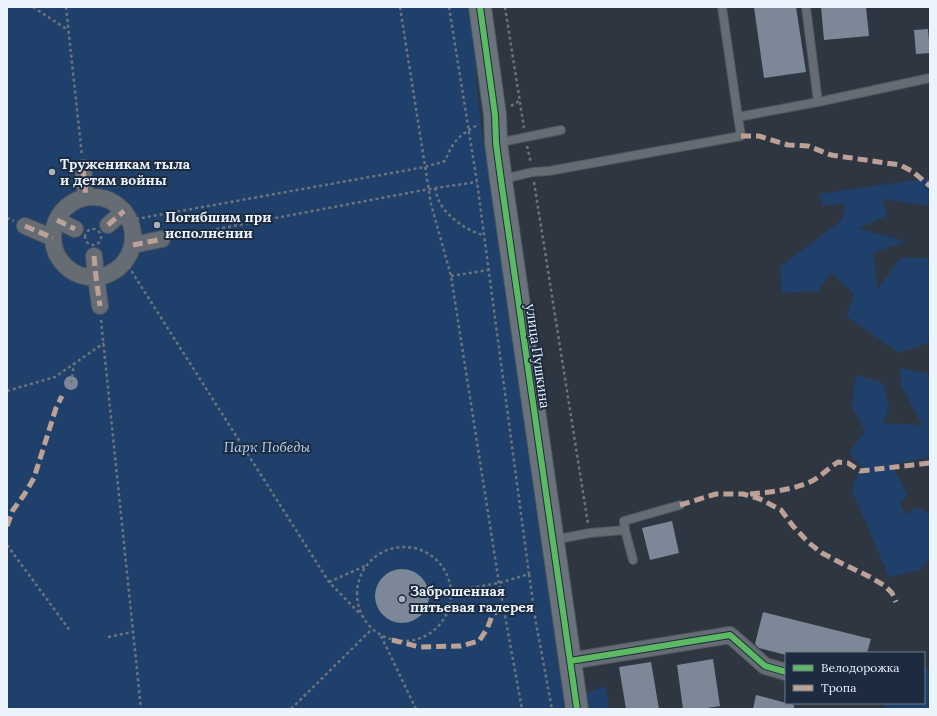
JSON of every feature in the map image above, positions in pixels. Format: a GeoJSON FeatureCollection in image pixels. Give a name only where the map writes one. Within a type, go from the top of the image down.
{"type":"FeatureCollection","features":[{"type":"Feature","properties":{"kind":"street","name":"улица Пушкина"},"geometry":{"type":"LineString","coordinates":[[480,7],[495,115],[496,143],[501,180],[577,709]]}},
{"type":"Feature","properties":{"kind":"street"},"geometry":{"type":"LineString","coordinates":[[83,168],[86,197]]}},
{"type":"Feature","properties":{"kind":"street"},"geometry":{"type":"LineString","coordinates":[[86,197],[96,197],[106,199],[116,204],[127,215],[132,228],[132,245],[130,254],[119,268],[104,276],[85,277],[66,267],[59,258],[54,248],[54,229],[56,220],[68,205],[86,197]]}},
{"type":"Feature","properties":{"kind":"street"},"geometry":{"type":"LineString","coordinates":[[108,225],[127,215]]}},
{"type":"Feature","properties":{"kind":"street"},"geometry":{"type":"LineString","coordinates":[[56,220],[75,229]]}},
{"type":"Feature","properties":{"kind":"street"},"geometry":{"type":"LineString","coordinates":[[25,226],[53,238]]}},
{"type":"Feature","properties":{"kind":"street"},"geometry":{"type":"LineString","coordinates":[[132,245],[162,239]]}},
{"type":"Feature","properties":{"kind":"street"},"geometry":{"type":"LineString","coordinates":[[91,250],[100,306]]}},
{"type":"Feature","properties":{"kind":"street"},"geometry":{"type":"LineString","coordinates":[[570,661],[730,635],[765,666],[785,672]]}},
{"type":"Feature","properties":{"kind":"lane"},"geometry":{"type":"LineString","coordinates":[[501,180],[533,172],[549,171],[741,136],[722,7]]}},
{"type":"Feature","properties":{"kind":"lane"},"geometry":{"type":"LineString","coordinates":[[806,7],[818,102]]}},
{"type":"Feature","properties":{"kind":"lane"},"geometry":{"type":"LineString","coordinates":[[738,117],[818,102],[930,78]]}},
{"type":"Feature","properties":{"kind":"lane"},"geometry":{"type":"LineString","coordinates":[[496,143],[562,130]]}},
{"type":"Feature","properties":{"kind":"lane"},"geometry":{"type":"LineString","coordinates":[[633,560],[625,530],[624,520],[680,505]]}},
{"type":"Feature","properties":{"kind":"lane"},"geometry":{"type":"LineString","coordinates":[[553,540],[590,533],[625,530]]}},
{"type":"Feature","properties":{"kind":"path"},"geometry":{"type":"LineString","coordinates":[[32,7],[68,30]]}},
{"type":"Feature","properties":{"kind":"path"},"geometry":{"type":"LineString","coordinates":[[66,7],[83,168]]}},
{"type":"Feature","properties":{"kind":"path"},"geometry":{"type":"LineString","coordinates":[[400,7],[431,204],[451,276],[499,583],[522,709]]}},
{"type":"Feature","properties":{"kind":"path"},"geometry":{"type":"LineString","coordinates":[[449,7],[477,182],[536,623],[552,709]]}},
{"type":"Feature","properties":{"kind":"path"},"geometry":{"type":"LineString","coordinates":[[505,7],[533,172],[590,533]]}},
{"type":"Feature","properties":{"kind":"path"},"geometry":{"type":"LineString","coordinates":[[127,215],[425,167],[445,161],[450,148],[458,137],[469,130]]}},
{"type":"Feature","properties":{"kind":"path"},"geometry":{"type":"LineString","coordinates":[[162,239],[429,189],[477,182]]}},
{"type":"Feature","properties":{"kind":"path"},"geometry":{"type":"LineString","coordinates":[[435,188],[438,200],[445,211],[456,221],[478,234],[484,235]]}},
{"type":"Feature","properties":{"kind":"path"},"geometry":{"type":"LineString","coordinates":[[93,229],[98,231],[101,236],[100,241],[95,245],[91,245],[91,250],[85,237],[88,231],[93,229]]}},
{"type":"Feature","properties":{"kind":"path"},"geometry":{"type":"LineString","coordinates":[[125,261],[329,582],[361,615],[372,629],[381,636],[392,640],[414,641],[434,631],[448,613],[452,592],[448,575],[439,561],[420,550],[410,547],[393,548],[378,554],[366,566],[358,581],[357,598],[361,615]]}},
{"type":"Feature","properties":{"kind":"path"},"geometry":{"type":"LineString","coordinates":[[451,276],[489,270]]}},
{"type":"Feature","properties":{"kind":"path"},"geometry":{"type":"LineString","coordinates":[[100,306],[141,709]]}},
{"type":"Feature","properties":{"kind":"path"},"geometry":{"type":"LineString","coordinates":[[7,391],[55,377],[104,343]]}},
{"type":"Feature","properties":{"kind":"path"},"geometry":{"type":"LineString","coordinates":[[71,383],[74,364]]}},
{"type":"Feature","properties":{"kind":"path"},"geometry":{"type":"LineString","coordinates":[[7,545],[71,632]]}},
{"type":"Feature","properties":{"kind":"path"},"geometry":{"type":"LineString","coordinates":[[329,582],[366,566]]}},
{"type":"Feature","properties":{"kind":"path"},"geometry":{"type":"LineString","coordinates":[[429,595],[499,583],[529,574]]}},
{"type":"Feature","properties":{"kind":"path"},"geometry":{"type":"LineString","coordinates":[[291,709],[372,629]]}},
{"type":"Feature","properties":{"kind":"path"},"geometry":{"type":"LineString","coordinates":[[108,637],[133,632]]}},
{"type":"Feature","properties":{"kind":"path"},"geometry":{"type":"LineString","coordinates":[[381,636],[416,709]]}},
{"type":"Feature","properties":{"kind":"green space","name":"Парк Победы"},"geometry":{"type":"Polygon","coordinates":[[[7,7],[472,7],[480,55],[476,74],[481,128],[495,206],[569,709],[7,709],[7,7]]]}},
{"type":"Feature","properties":{"kind":"green space"},"geometry":{"type":"Polygon","coordinates":[[[930,178],[930,206],[882,199],[887,216],[857,228],[905,241],[873,253],[878,289],[900,258],[930,257],[930,342],[900,353],[846,316],[854,294],[831,273],[818,291],[782,293],[780,267],[842,220],[845,203],[824,206],[819,194],[930,178]]]}},
{"type":"Feature","properties":{"kind":"green space"},"geometry":{"type":"Polygon","coordinates":[[[900,368],[930,374],[930,455],[926,458],[892,465],[907,495],[900,504],[906,515],[916,507],[930,514],[930,558],[920,570],[889,577],[852,490],[861,466],[849,453],[865,431],[852,407],[856,375],[883,383],[889,408],[883,423],[922,425],[901,385],[900,368]]]}},
{"type":"Feature","properties":{"kind":"green space"},"geometry":{"type":"Polygon","coordinates":[[[925,668],[930,670],[930,709],[885,709],[884,704],[925,704],[925,668]]]}},
{"type":"Feature","properties":{"kind":"green space"},"geometry":{"type":"Polygon","coordinates":[[[605,686],[610,709],[586,709],[583,694],[605,686]]]}},
{"type":"Feature","properties":{"kind":"building"},"geometry":{"type":"Polygon","coordinates":[[[754,7],[796,7],[806,72],[764,78],[754,7]]]}},
{"type":"Feature","properties":{"kind":"building"},"geometry":{"type":"Polygon","coordinates":[[[821,7],[866,7],[869,36],[824,40],[821,7]]]}},
{"type":"Feature","properties":{"kind":"building"},"geometry":{"type":"Polygon","coordinates":[[[928,29],[930,53],[916,54],[914,30],[928,29]]]}},
{"type":"Feature","properties":{"kind":"building"},"geometry":{"type":"Polygon","coordinates":[[[68,376],[74,376],[78,380],[78,386],[74,390],[68,390],[64,386],[64,380],[68,376]]]}},
{"type":"Feature","properties":{"kind":"building"},"geometry":{"type":"Polygon","coordinates":[[[672,521],[679,553],[650,560],[642,528],[672,521]]]}},
{"type":"Feature","properties":{"kind":"building","name":"Заброшенная питьевая галерея"},"geometry":{"type":"Polygon","coordinates":[[[402,569],[412,571],[421,577],[427,586],[429,596],[427,606],[421,615],[412,621],[402,623],[392,621],[383,615],[377,606],[375,596],[377,586],[383,577],[392,571],[402,569]]]}},
{"type":"Feature","properties":{"kind":"building"},"geometry":{"type":"Polygon","coordinates":[[[763,612],[871,639],[867,652],[785,652],[785,655],[759,648],[755,644],[763,612]]]}},
{"type":"Feature","properties":{"kind":"building"},"geometry":{"type":"Polygon","coordinates":[[[713,659],[720,706],[701,709],[683,709],[677,665],[713,659]]]}},
{"type":"Feature","properties":{"kind":"building"},"geometry":{"type":"Polygon","coordinates":[[[651,662],[659,709],[626,709],[619,667],[651,662]]]}},
{"type":"Feature","properties":{"kind":"building"},"geometry":{"type":"Polygon","coordinates":[[[756,695],[785,703],[785,704],[794,705],[794,709],[753,709],[756,695]]]}},
{"type":"Feature","properties":{"kind":"marked path"},"geometry":{"type":"LineString","coordinates":[[741,136],[759,136],[788,145],[808,146],[831,155],[900,165],[912,171],[930,186]]}},
{"type":"Feature","properties":{"kind":"marked path"},"geometry":{"type":"LineString","coordinates":[[83,168],[86,197]]}},
{"type":"Feature","properties":{"kind":"marked path"},"geometry":{"type":"LineString","coordinates":[[108,225],[124,211]]}},
{"type":"Feature","properties":{"kind":"marked path"},"geometry":{"type":"LineString","coordinates":[[57,220],[75,229]]}},
{"type":"Feature","properties":{"kind":"marked path"},"geometry":{"type":"LineString","coordinates":[[25,226],[53,238]]}},
{"type":"Feature","properties":{"kind":"marked path"},"geometry":{"type":"LineString","coordinates":[[133,245],[162,239]]}},
{"type":"Feature","properties":{"kind":"marked path"},"geometry":{"type":"LineString","coordinates":[[94,256],[100,306]]}},
{"type":"Feature","properties":{"kind":"marked path"},"geometry":{"type":"LineString","coordinates":[[7,526],[13,510],[34,478],[56,408],[62,396]]}},
{"type":"Feature","properties":{"kind":"marked path"},"geometry":{"type":"LineString","coordinates":[[750,494],[797,487],[815,479],[838,462],[848,463],[860,471],[930,463]]}},
{"type":"Feature","properties":{"kind":"marked path"},"geometry":{"type":"LineString","coordinates":[[680,505],[716,494],[743,494],[760,499],[781,510],[793,526],[809,543],[822,553],[885,586],[892,593],[896,602]]}},
{"type":"Feature","properties":{"kind":"marked path"},"geometry":{"type":"LineString","coordinates":[[392,640],[420,647],[461,646],[479,641],[487,629],[492,616],[503,605]]}},
{"type":"Feature","properties":{"kind":"cycle path"},"geometry":{"type":"LineString","coordinates":[[480,7],[495,115],[496,143],[501,180],[577,709]]}},
{"type":"Feature","properties":{"kind":"cycle path"},"geometry":{"type":"LineString","coordinates":[[570,661],[730,635],[765,666],[785,672]]}},
{"type":"Feature","properties":{"kind":"place","name":"Труженикам тыла и детям войны"},"geometry":{"type":"Point","coordinates":[52,172]}},
{"type":"Feature","properties":{"kind":"place","name":"Погибшим при исполнении"},"geometry":{"type":"Point","coordinates":[157,225]}},
{"type":"Feature","properties":{"kind":"place","name":"Заброшенная питьевая галерея"},"geometry":{"type":"Point","coordinates":[402,599]}}]}
